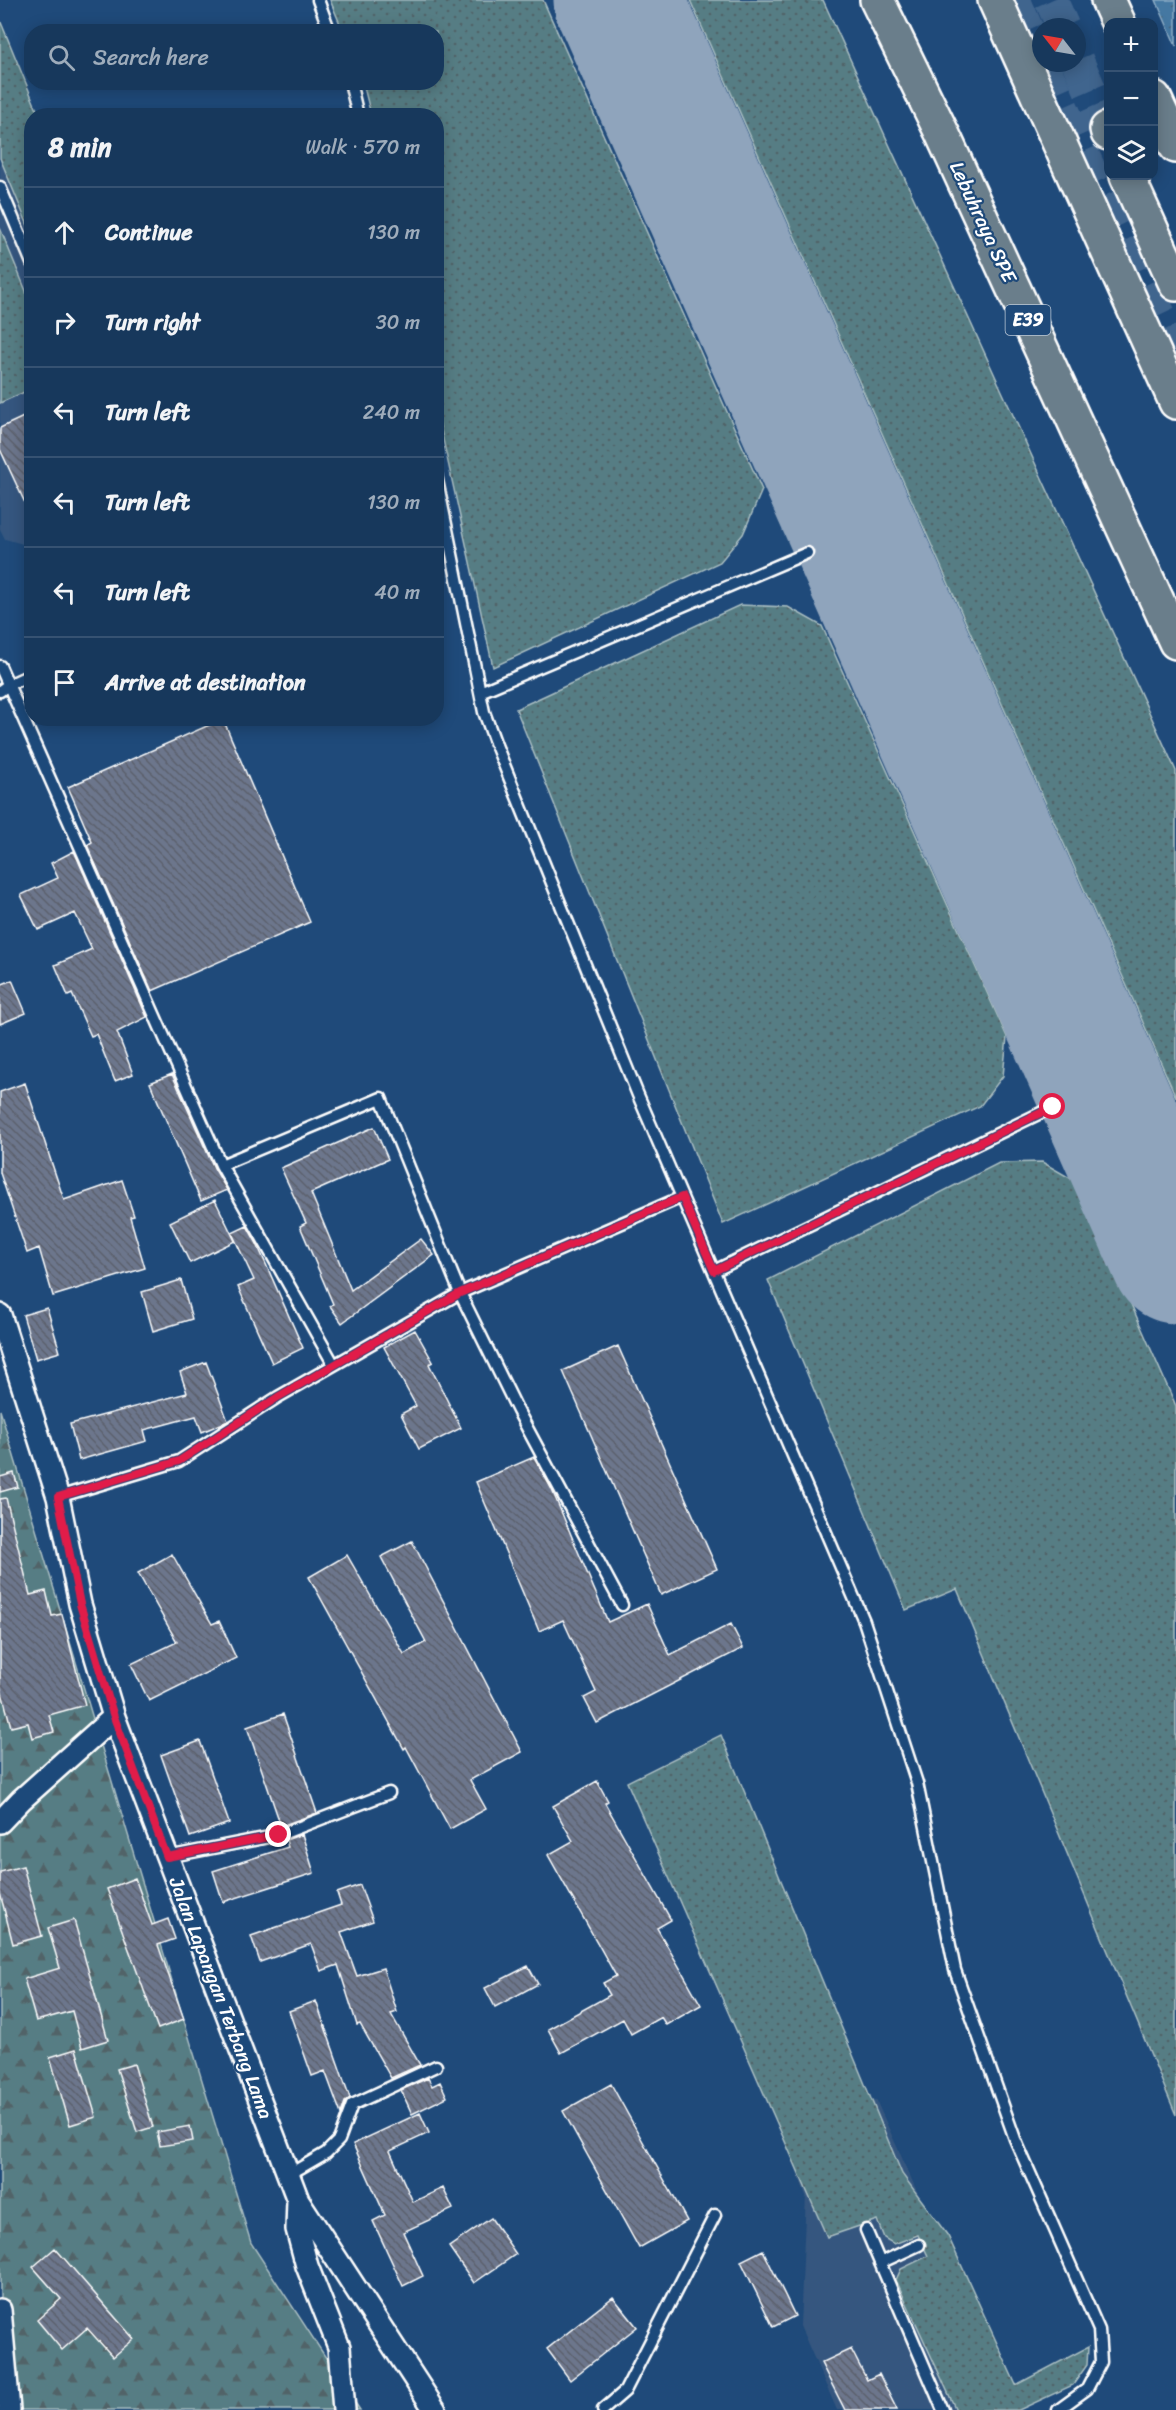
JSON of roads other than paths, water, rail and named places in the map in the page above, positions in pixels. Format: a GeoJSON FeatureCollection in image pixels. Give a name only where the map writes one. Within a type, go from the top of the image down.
{"type":"FeatureCollection","features":[{"type":"Feature","properties":{"kind":"highway","name":"Lebuhraya SPE"},"geometry":{"type":"LineString","coordinates":[[877,0],[942,132],[1176,642]]}},
{"type":"Feature","properties":{"kind":"highway","name":"Lebuhraya SPE"},"geometry":{"type":"LineString","coordinates":[[892,0],[954,126],[1176,610]]}},
{"type":"Feature","properties":{"kind":"highway"},"geometry":{"type":"LineString","coordinates":[[995,0],[1176,402]]}},
{"type":"Feature","properties":{"kind":"highway"},"geometry":{"type":"LineString","coordinates":[[1108,0],[1116,18]]}},
{"type":"Feature","properties":{"kind":"highway"},"geometry":{"type":"LineString","coordinates":[[1158,107],[1176,146]]}},
{"type":"Feature","properties":{"kind":"highway"},"geometry":{"type":"LineString","coordinates":[[1129,180],[1176,284]]}},
{"type":"Feature","properties":{"kind":"street","name":"Jalan Lapangan Terbang Lama"},"geometry":{"type":"LineString","coordinates":[[0,1315],[58,1497],[80,1604],[114,1717],[288,2175],[298,2200],[435,2410]]}},
{"type":"Feature","properties":{"kind":"street"},"geometry":{"type":"LineString","coordinates":[[0,1822],[21,1800],[114,1717]]}},
{"type":"Feature","properties":{"kind":"street"},"geometry":{"type":"LineString","coordinates":[[298,2200],[297,2229],[307,2266],[339,2347],[344,2410]]}},
{"type":"Feature","properties":{"kind":"street"},"geometry":{"type":"LineString","coordinates":[[0,2310],[9,2410]]}},
{"type":"Feature","properties":{"kind":"lane"},"geometry":{"type":"LineString","coordinates":[[318,0],[327,24]]}},
{"type":"Feature","properties":{"kind":"lane"},"geometry":{"type":"LineString","coordinates":[[353,90],[356,108]]}},
{"type":"Feature","properties":{"kind":"lane"},"geometry":{"type":"LineString","coordinates":[[0,187],[24,244]]}},
{"type":"Feature","properties":{"kind":"lane"},"geometry":{"type":"LineString","coordinates":[[444,514],[484,712],[682,1197],[864,1621],[916,1783],[955,1970],[1015,2139],[1099,2330],[1101,2362],[1087,2389],[1058,2410]]}},
{"type":"Feature","properties":{"kind":"lane"},"geometry":{"type":"LineString","coordinates":[[480,692],[807,553]]}},
{"type":"Feature","properties":{"kind":"lane"},"geometry":{"type":"LineString","coordinates":[[0,666],[4,688],[221,1165],[334,1365]]}},
{"type":"Feature","properties":{"kind":"lane"},"geometry":{"type":"LineString","coordinates":[[4,688],[24,678]]}},
{"type":"Feature","properties":{"kind":"lane"},"geometry":{"type":"LineString","coordinates":[[221,1165],[381,1098],[460,1293],[518,1411],[622,1605]]}},
{"type":"Feature","properties":{"kind":"lane"},"geometry":{"type":"LineString","coordinates":[[714,1271],[1053,1107]]}},
{"type":"Feature","properties":{"kind":"lane"},"geometry":{"type":"LineString","coordinates":[[58,1497],[179,1461],[278,1397],[460,1293],[682,1197]]}},
{"type":"Feature","properties":{"kind":"lane"},"geometry":{"type":"LineString","coordinates":[[167,1857],[279,1835],[389,1793]]}},
{"type":"Feature","properties":{"kind":"lane"},"geometry":{"type":"LineString","coordinates":[[288,2175],[326,2154],[339,2140],[352,2105],[435,2066]]}},
{"type":"Feature","properties":{"kind":"lane"},"geometry":{"type":"LineString","coordinates":[[603,2410],[625,2391],[715,2215]]}},
{"type":"Feature","properties":{"kind":"lane"},"geometry":{"type":"LineString","coordinates":[[866,2230],[943,2410]]}},
{"type":"Feature","properties":{"kind":"lane"},"geometry":{"type":"LineString","coordinates":[[880,2263],[919,2245]]}},
{"type":"Feature","properties":{"kind":"water"},"geometry":{"type":"Polygon","coordinates":[[[1156,0],[1176,0],[1176,46],[1156,0]]]}},
{"type":"Feature","properties":{"kind":"tunnel"},"geometry":{"type":"LineString","coordinates":[[1014,0],[1032,41]]}},
{"type":"Feature","properties":{"kind":"tunnel"},"geometry":{"type":"LineString","coordinates":[[1051,0],[1059,18]]}},
{"type":"Feature","properties":{"kind":"tunnel"},"geometry":{"type":"LineString","coordinates":[[1046,72],[1096,184],[1176,349]]}},
{"type":"Feature","properties":{"kind":"tunnel"},"geometry":{"type":"LineString","coordinates":[[1082,72],[1106,126]]}}]}
